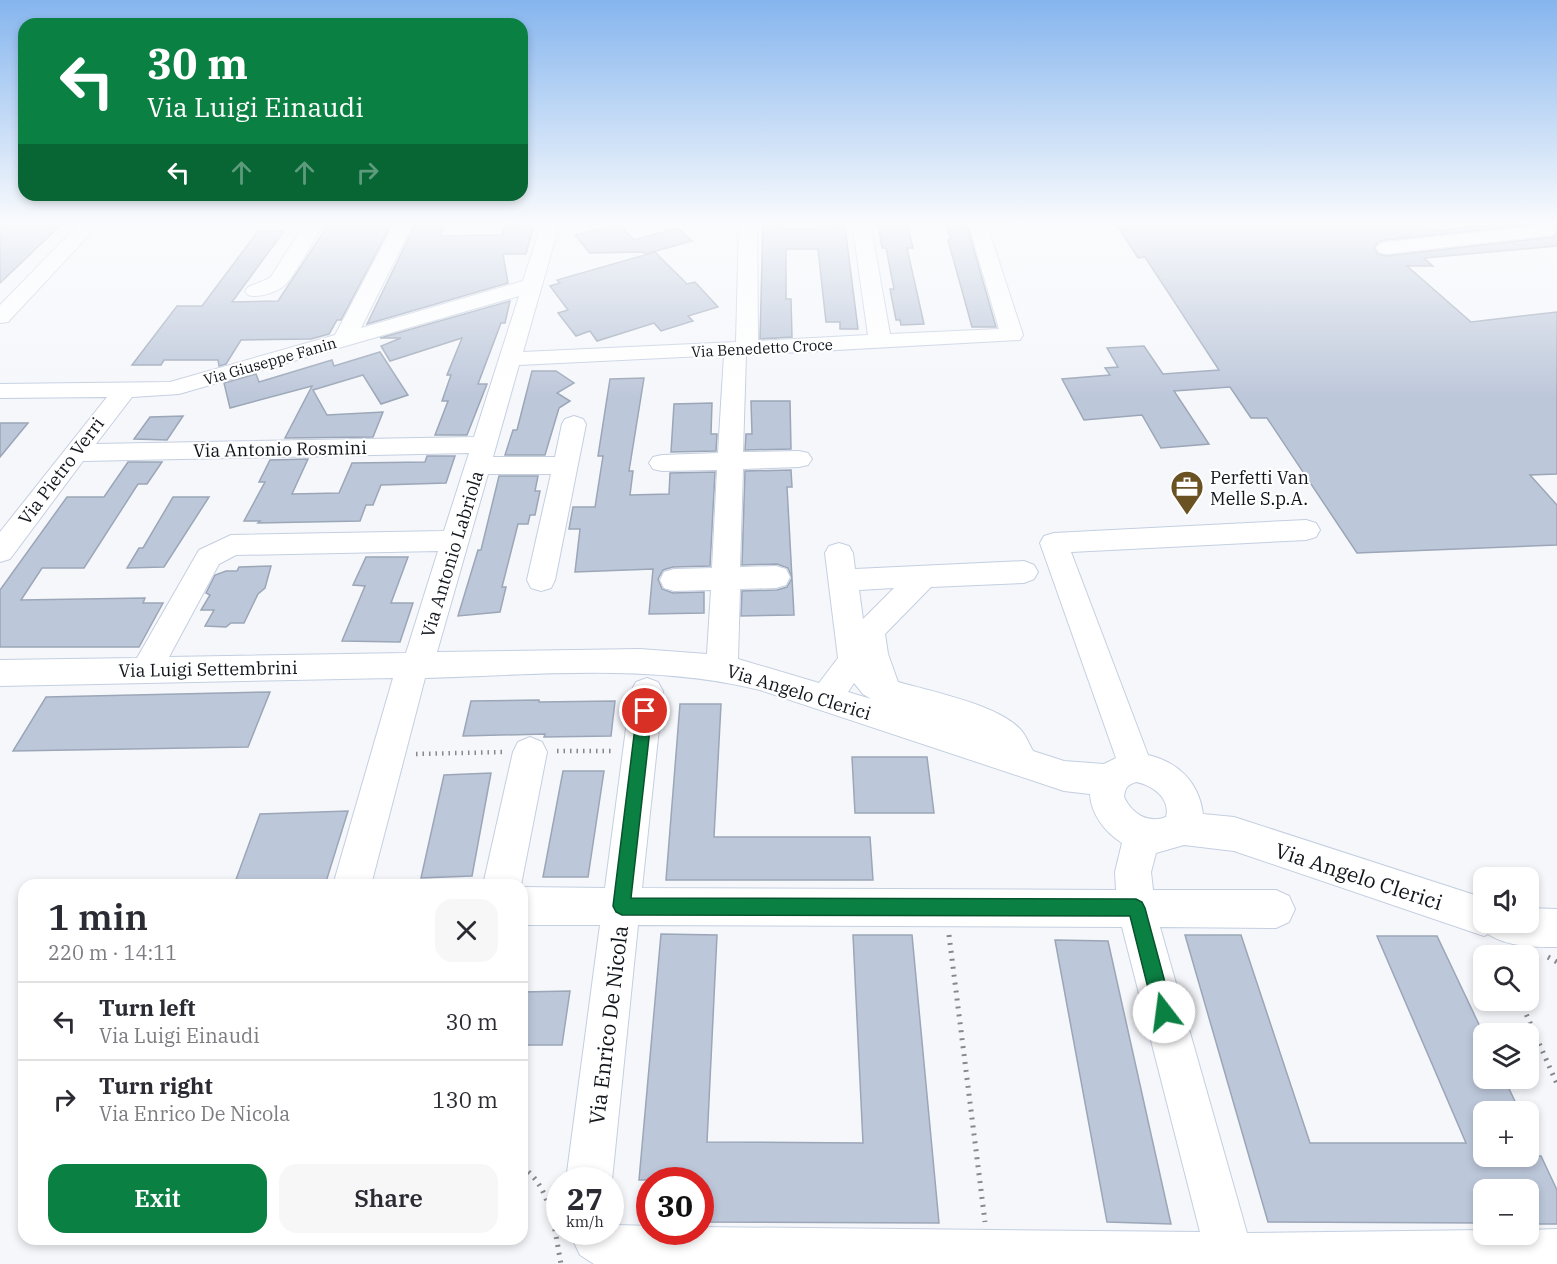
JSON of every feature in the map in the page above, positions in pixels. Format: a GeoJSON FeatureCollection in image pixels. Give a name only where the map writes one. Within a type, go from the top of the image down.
{"type":"FeatureCollection","features":[{"type":"Feature","properties":{"kind":"street"},"geometry":{"type":"LineString","coordinates":[[0,317],[35,281]]}},
{"type":"Feature","properties":{"kind":"street"},"geometry":{"type":"LineString","coordinates":[[255,291],[278,281]]}},
{"type":"Feature","properties":{"kind":"street"},"geometry":{"type":"LineString","coordinates":[[343,340],[374,281]]}},
{"type":"Feature","properties":{"kind":"street","name":"Via Antonio Labriola"},"geometry":{"type":"LineString","coordinates":[[354,879],[409,678],[416,665],[456,541],[534,281]]}},
{"type":"Feature","properties":{"kind":"street"},"geometry":{"type":"LineString","coordinates":[[722,668],[730,460],[741,349],[745,281]]}},
{"type":"Feature","properties":{"kind":"street"},"geometry":{"type":"LineString","coordinates":[[870,281],[880,342]]}},
{"type":"Feature","properties":{"kind":"street","name":"Via Benedetto Croce"},"geometry":{"type":"LineString","coordinates":[[511,359],[1012,335],[995,281]]}},
{"type":"Feature","properties":{"kind":"street","name":"Via Giuseppe Fanin"},"geometry":{"type":"LineString","coordinates":[[0,391],[171,389],[533,285]]}},
{"type":"Feature","properties":{"kind":"street","name":"Via Pietro Verri"},"geometry":{"type":"LineString","coordinates":[[0,552],[123,391]]}},
{"type":"Feature","properties":{"kind":"street"},"geometry":{"type":"LineString","coordinates":[[541,579],[574,424]]}},
{"type":"Feature","properties":{"kind":"street","name":"Via Antonio Rosmini"},"geometry":{"type":"LineString","coordinates":[[75,453],[481,456],[565,465]]}},
{"type":"Feature","properties":{"kind":"street"},"geometry":{"type":"LineString","coordinates":[[662,463],[799,459]]}},
{"type":"Feature","properties":{"kind":"street"},"geometry":{"type":"LineString","coordinates":[[1169,822],[1121,823],[1118,784],[1054,543],[1306,530]]}},
{"type":"Feature","properties":{"kind":"street"},"geometry":{"type":"LineString","coordinates":[[146,671],[209,556],[231,545],[456,541]]}},
{"type":"Feature","properties":{"kind":"street"},"geometry":{"type":"LineString","coordinates":[[1022,764],[1009,740],[998,731],[977,720],[885,692],[874,685],[854,660],[841,567],[923,577],[1024,572]]}},
{"type":"Feature","properties":{"kind":"street"},"geometry":{"type":"LineString","coordinates":[[674,580],[776,577]]}},
{"type":"Feature","properties":{"kind":"street"},"geometry":{"type":"LineString","coordinates":[[885,692],[873,654],[870,631],[923,577]]}},
{"type":"Feature","properties":{"kind":"street"},"geometry":{"type":"LineString","coordinates":[[826,698],[854,660]]}},
{"type":"Feature","properties":{"kind":"street","name":"Via Angelo Clerici"},"geometry":{"type":"LineString","coordinates":[[416,665],[640,661],[722,668],[826,698],[1022,764],[1064,776],[1118,784]]}},
{"type":"Feature","properties":{"kind":"street","name":"Via Luigi Settembrini"},"geometry":{"type":"LineString","coordinates":[[0,673],[416,665]]}},
{"type":"Feature","properties":{"kind":"street","name":"Via Enrico De Nicola"},"geometry":{"type":"LineString","coordinates":[[591,1167],[647,691]]}},
{"type":"Feature","properties":{"kind":"street"},"geometry":{"type":"LineString","coordinates":[[503,879],[530,752]]}},
{"type":"Feature","properties":{"kind":"street"},"geometry":{"type":"LineString","coordinates":[[1118,784],[1154,772],[1172,782],[1169,822],[1133,872],[1136,908],[1230,1256]]}},
{"type":"Feature","properties":{"kind":"street","name":"Via Angelo Clerici"},"geometry":{"type":"LineString","coordinates":[[1169,822],[1234,834],[1473,913]]}},
{"type":"Feature","properties":{"kind":"street"},"geometry":{"type":"LineString","coordinates":[[528,906],[1276,909]]}},
{"type":"Feature","properties":{"kind":"street"},"geometry":{"type":"LineString","coordinates":[[1539,927],[1557,928]]}},
{"type":"Feature","properties":{"kind":"street"},"geometry":{"type":"LineString","coordinates":[[606,1245],[613,1249],[632,1250],[1299,1257],[1557,1253]]}},
{"type":"Feature","properties":{"kind":"path"},"geometry":{"type":"LineString","coordinates":[[946,907],[986,1233]]}},
{"type":"Feature","properties":{"kind":"path"},"geometry":{"type":"LineString","coordinates":[[1525,1011],[1557,1084]]}},
{"type":"Feature","properties":{"kind":"path"},"geometry":{"type":"LineString","coordinates":[[528,1169],[543,1190],[561,1264]]}},
{"type":"Feature","properties":{"kind":"building"},"geometry":{"type":"Polygon","coordinates":[[[221,281],[247,281],[232,302],[278,301],[291,281],[362,281],[341,320],[337,320],[329,334],[311,339],[241,340],[226,364],[219,366],[218,360],[164,360],[161,365],[132,365],[177,306],[202,306],[221,281]]]}},
{"type":"Feature","properties":{"kind":"building"},"geometry":{"type":"Polygon","coordinates":[[[388,281],[508,281],[508,283],[367,324],[388,281]]]}},
{"type":"Feature","properties":{"kind":"building"},"geometry":{"type":"Polygon","coordinates":[[[558,281],[684,281],[687,284],[695,282],[718,307],[688,316],[693,321],[661,331],[654,323],[597,341],[590,331],[576,336],[558,313],[568,310],[550,286],[560,283],[558,281]]]}},
{"type":"Feature","properties":{"kind":"building"},"geometry":{"type":"Polygon","coordinates":[[[761,281],[786,281],[786,299],[791,299],[792,337],[760,339],[761,281]]]}},
{"type":"Feature","properties":{"kind":"building"},"geometry":{"type":"Polygon","coordinates":[[[822,281],[852,281],[858,329],[840,329],[840,322],[826,322],[822,281]]]}},
{"type":"Feature","properties":{"kind":"building"},"geometry":{"type":"Polygon","coordinates":[[[892,281],[914,281],[924,324],[901,325],[900,320],[896,320],[890,289],[894,289],[892,281]]]}},
{"type":"Feature","properties":{"kind":"building"},"geometry":{"type":"Polygon","coordinates":[[[959,281],[983,281],[996,327],[972,327],[959,281]]]}},
{"type":"Feature","properties":{"kind":"building"},"geometry":{"type":"Polygon","coordinates":[[[1161,281],[1424,281],[1471,322],[1557,312],[1557,474],[1530,475],[1557,505],[1557,545],[1357,553],[1267,418],[1251,418],[1230,387],[1174,391],[1209,444],[1161,448],[1142,415],[1084,420],[1062,379],[1110,375],[1105,368],[1118,367],[1107,348],[1144,346],[1163,374],[1219,370],[1161,281]]]}},
{"type":"Feature","properties":{"kind":"building"},"geometry":{"type":"Polygon","coordinates":[[[510,301],[505,323],[501,323],[478,384],[487,384],[467,435],[435,435],[448,401],[442,401],[451,375],[447,375],[462,338],[390,361],[381,346],[401,338],[380,338],[510,301]]]}},
{"type":"Feature","properties":{"kind":"building"},"geometry":{"type":"Polygon","coordinates":[[[380,352],[408,395],[381,404],[363,375],[313,390],[327,415],[383,412],[373,437],[285,438],[312,386],[230,408],[224,383],[256,374],[259,382],[332,360],[334,366],[380,352]]]}},
{"type":"Feature","properties":{"kind":"building"},"geometry":{"type":"Polygon","coordinates":[[[532,371],[556,371],[574,383],[557,393],[570,401],[559,408],[545,455],[505,455],[513,430],[517,430],[532,371]]]}},
{"type":"Feature","properties":{"kind":"building"},"geometry":{"type":"Polygon","coordinates":[[[644,378],[629,471],[633,471],[630,495],[669,494],[670,473],[715,472],[710,566],[673,567],[663,570],[658,579],[662,589],[673,593],[704,592],[704,613],[649,614],[653,569],[575,572],[580,529],[569,529],[573,507],[595,507],[603,456],[598,456],[610,379],[644,378]]]}},
{"type":"Feature","properties":{"kind":"building"},"geometry":{"type":"Polygon","coordinates":[[[751,401],[790,401],[791,449],[745,450],[746,434],[752,434],[751,401]]]}},
{"type":"Feature","properties":{"kind":"building"},"geometry":{"type":"Polygon","coordinates":[[[712,403],[711,434],[717,434],[716,451],[671,452],[674,404],[712,403]]]}},
{"type":"Feature","properties":{"kind":"building"},"geometry":{"type":"Polygon","coordinates":[[[183,416],[167,440],[134,439],[150,417],[183,416]]]}},
{"type":"Feature","properties":{"kind":"building"},"geometry":{"type":"Polygon","coordinates":[[[0,423],[28,423],[0,457],[0,423]]]}},
{"type":"Feature","properties":{"kind":"building"},"geometry":{"type":"Polygon","coordinates":[[[427,456],[455,456],[446,483],[381,485],[373,505],[366,505],[360,521],[258,523],[260,521],[244,521],[265,482],[259,482],[270,460],[308,459],[292,494],[339,493],[352,463],[425,462],[427,456]]]}},
{"type":"Feature","properties":{"kind":"building"},"geometry":{"type":"Polygon","coordinates":[[[128,462],[162,462],[147,484],[138,484],[84,568],[42,568],[21,600],[145,598],[143,603],[163,603],[139,647],[0,647],[0,590],[67,497],[104,497],[128,462]]]}},
{"type":"Feature","properties":{"kind":"building"},"geometry":{"type":"Polygon","coordinates":[[[791,470],[792,487],[787,487],[792,578],[788,568],[777,564],[742,565],[745,471],[791,470]]]}},
{"type":"Feature","properties":{"kind":"building"},"geometry":{"type":"Polygon","coordinates":[[[499,476],[538,476],[535,491],[540,491],[535,515],[530,515],[528,524],[518,524],[502,587],[506,587],[500,612],[458,616],[478,550],[481,550],[499,476]]]}},
{"type":"Feature","properties":{"kind":"building"},"geometry":{"type":"Polygon","coordinates":[[[173,497],[209,497],[164,567],[127,568],[139,548],[143,548],[173,497]]]}},
{"type":"Feature","properties":{"kind":"building"},"geometry":{"type":"Polygon","coordinates":[[[366,557],[408,557],[391,603],[413,603],[400,642],[342,641],[365,586],[353,585],[366,557]]]}},
{"type":"Feature","properties":{"kind":"building"},"geometry":{"type":"Polygon","coordinates":[[[271,566],[265,588],[258,594],[244,623],[231,623],[226,627],[205,626],[214,610],[201,610],[210,595],[206,593],[215,575],[226,571],[237,571],[239,567],[271,566]]]}},
{"type":"Feature","properties":{"kind":"building"},"geometry":{"type":"Polygon","coordinates":[[[792,578],[794,615],[741,616],[742,591],[777,590],[787,587],[792,578]]]}},
{"type":"Feature","properties":{"kind":"building"},"geometry":{"type":"Polygon","coordinates":[[[270,692],[248,747],[13,751],[46,697],[270,692]]]}},
{"type":"Feature","properties":{"kind":"building"},"geometry":{"type":"Polygon","coordinates":[[[539,700],[539,702],[615,701],[611,736],[544,737],[545,734],[463,736],[471,701],[539,700]]]}},
{"type":"Feature","properties":{"kind":"building"},"geometry":{"type":"Polygon","coordinates":[[[680,704],[721,704],[714,837],[870,837],[873,880],[666,880],[680,704]]]}},
{"type":"Feature","properties":{"kind":"building"},"geometry":{"type":"Polygon","coordinates":[[[852,757],[927,757],[934,813],[855,813],[852,757]]]}},
{"type":"Feature","properties":{"kind":"building"},"geometry":{"type":"Polygon","coordinates":[[[563,771],[604,771],[588,877],[543,877],[563,771]]]}},
{"type":"Feature","properties":{"kind":"building"},"geometry":{"type":"Polygon","coordinates":[[[491,773],[472,876],[421,878],[444,775],[491,773]]]}},
{"type":"Feature","properties":{"kind":"building"},"geometry":{"type":"Polygon","coordinates":[[[348,811],[327,879],[236,879],[260,814],[348,811]]]}},
{"type":"Feature","properties":{"kind":"building"},"geometry":{"type":"Polygon","coordinates":[[[661,934],[717,935],[707,1142],[863,1143],[853,935],[912,935],[939,1223],[714,1222],[714,1167],[640,1167],[661,934]]]}},
{"type":"Feature","properties":{"kind":"building"},"geometry":{"type":"Polygon","coordinates":[[[1185,935],[1241,935],[1310,1143],[1466,1143],[1377,936],[1437,936],[1478,1023],[1473,1023],[1473,1089],[1509,1089],[1515,1101],[1473,1101],[1473,1167],[1539,1167],[1539,1156],[1541,1156],[1557,1190],[1557,1224],[1539,1224],[1539,1179],[1473,1179],[1473,1223],[1268,1222],[1185,935]]]}},
{"type":"Feature","properties":{"kind":"building"},"geometry":{"type":"Polygon","coordinates":[[[1055,940],[1108,941],[1171,1224],[1107,1222],[1055,940]]]}},
{"type":"Feature","properties":{"kind":"building"},"geometry":{"type":"Polygon","coordinates":[[[570,991],[562,1045],[528,1045],[528,992],[570,991]]]}},
{"type":"Feature","properties":{"kind":"place","name":"Perfetti Van Melle S.p.A."},"geometry":{"type":"Point","coordinates":[1187,516]}},
{"type":"Feature","properties":{"kind":"route"},"geometry":{"type":"LineString","coordinates":[[645,711],[622,906],[1136,908],[1164,1012]]}}]}
